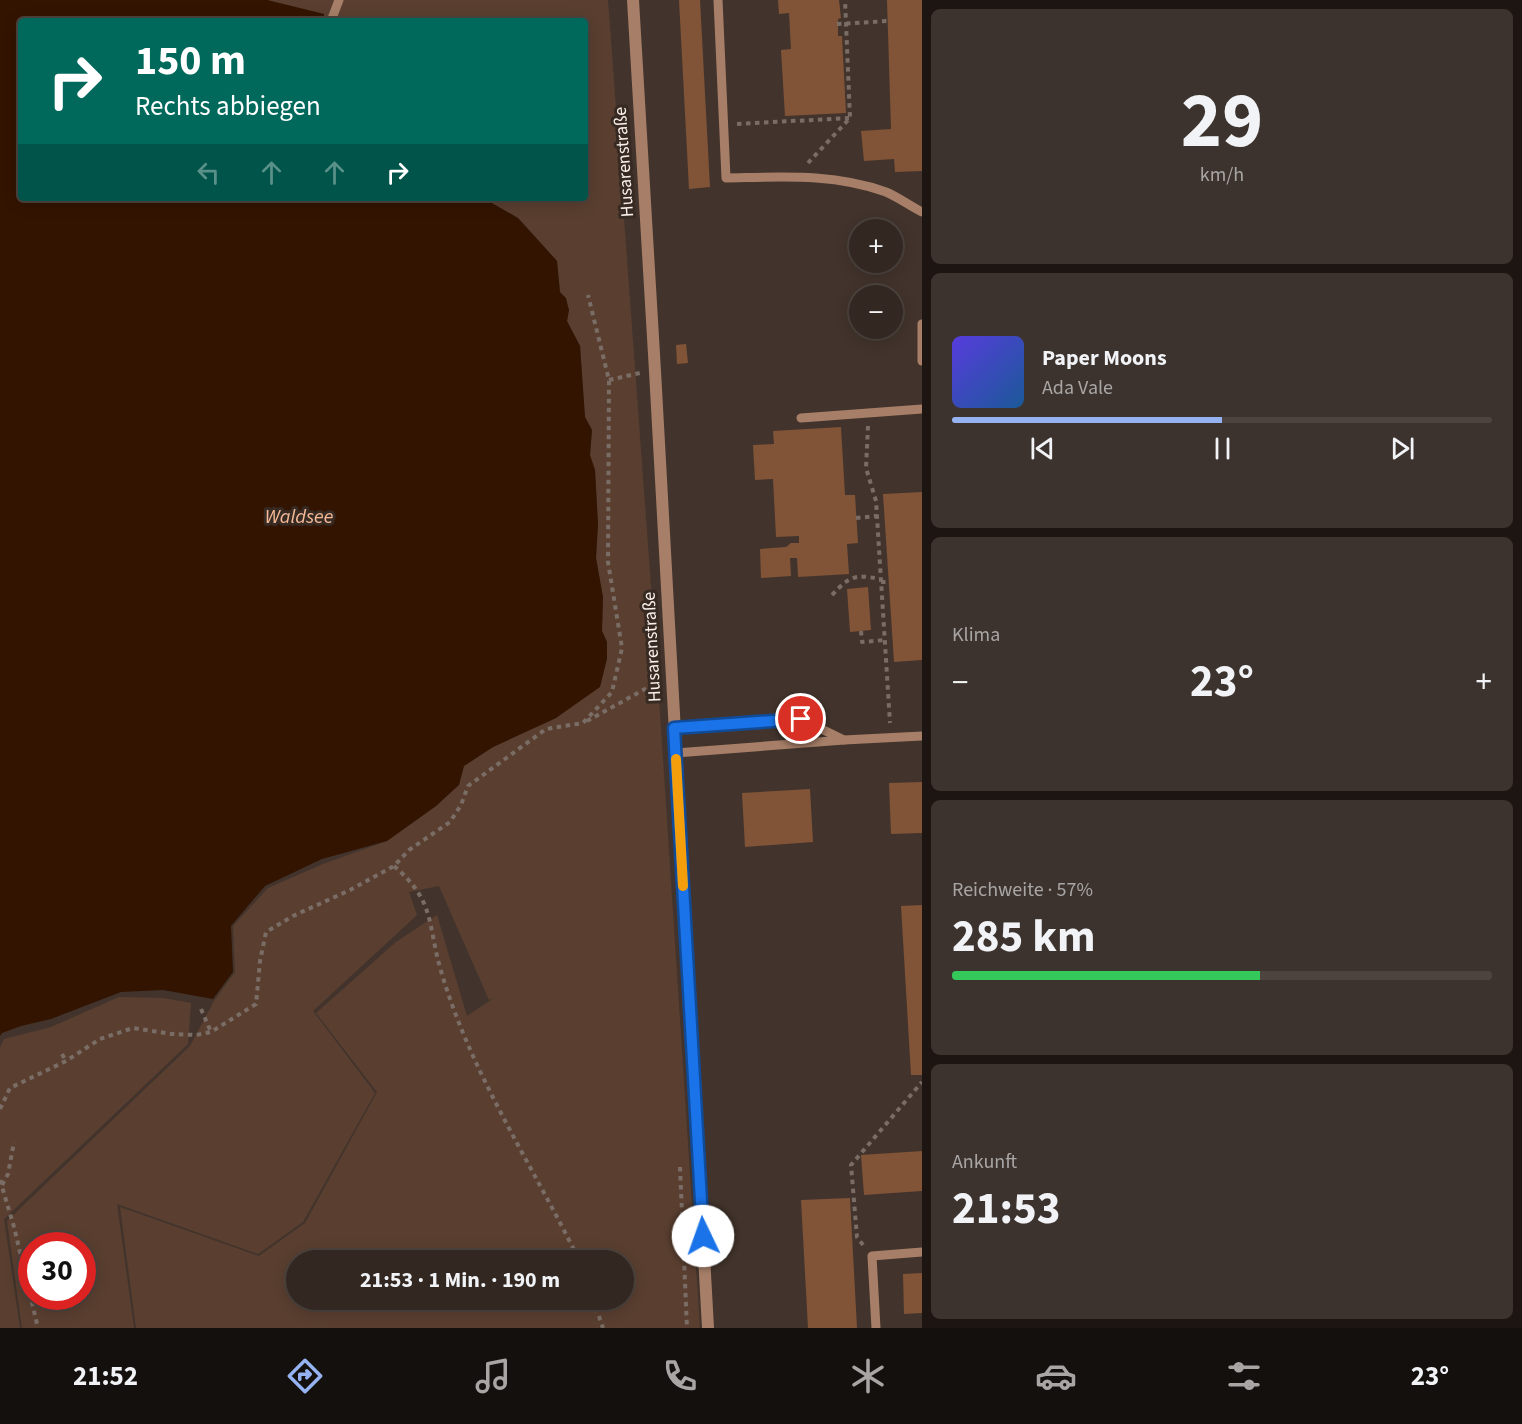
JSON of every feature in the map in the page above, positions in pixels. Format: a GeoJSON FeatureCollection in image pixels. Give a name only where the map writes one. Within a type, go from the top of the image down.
{"type":"FeatureCollection","features":[{"type":"Feature","properties":{"kind":"street","name":"Husarenstraße"},"geometry":{"type":"LineString","coordinates":[[633,0],[708,1328]]}},
{"type":"Feature","properties":{"kind":"lane"},"geometry":{"type":"LineString","coordinates":[[332,18],[339,0]]}},
{"type":"Feature","properties":{"kind":"lane"},"geometry":{"type":"LineString","coordinates":[[718,0],[726,178],[834,178],[888,193],[922,212]]}},
{"type":"Feature","properties":{"kind":"lane"},"geometry":{"type":"LineString","coordinates":[[922,324],[922,361]]}},
{"type":"Feature","properties":{"kind":"lane"},"geometry":{"type":"LineString","coordinates":[[801,418],[922,410]]}},
{"type":"Feature","properties":{"kind":"lane"},"geometry":{"type":"LineString","coordinates":[[674,728],[801,719],[844,740]]}},
{"type":"Feature","properties":{"kind":"lane"},"geometry":{"type":"LineString","coordinates":[[676,753],[922,736]]}},
{"type":"Feature","properties":{"kind":"lane"},"geometry":{"type":"LineString","coordinates":[[876,1328],[872,1256],[922,1252]]}},
{"type":"Feature","properties":{"kind":"path"},"geometry":{"type":"LineString","coordinates":[[802,177],[804,167],[850,118],[845,0]]}},
{"type":"Feature","properties":{"kind":"path"},"geometry":{"type":"LineString","coordinates":[[837,24],[888,21]]}},
{"type":"Feature","properties":{"kind":"path"},"geometry":{"type":"LineString","coordinates":[[723,125],[850,118]]}},
{"type":"Feature","properties":{"kind":"path"},"geometry":{"type":"LineString","coordinates":[[583,723],[612,692],[622,648],[608,562],[609,380],[588,295]]}},
{"type":"Feature","properties":{"kind":"path"},"geometry":{"type":"LineString","coordinates":[[609,380],[655,371]]}},
{"type":"Feature","properties":{"kind":"path"},"geometry":{"type":"LineString","coordinates":[[868,413],[866,468],[876,501],[891,737]]}},
{"type":"Feature","properties":{"kind":"path"},"geometry":{"type":"LineString","coordinates":[[856,518],[877,516]]}},
{"type":"Feature","properties":{"kind":"path"},"geometry":{"type":"LineString","coordinates":[[832,595],[848,578],[855,576],[888,582]]}},
{"type":"Feature","properties":{"kind":"path"},"geometry":{"type":"LineString","coordinates":[[861,631],[862,642],[885,640]]}},
{"type":"Feature","properties":{"kind":"path"},"geometry":{"type":"LineString","coordinates":[[0,1108],[10,1088],[66,1060],[100,1039],[133,1028],[172,1034],[196,1035],[211,1032],[256,1004],[260,961],[266,932],[394,866],[410,850],[450,822],[461,805],[468,786],[546,729],[583,723],[672,673]]}},
{"type":"Feature","properties":{"kind":"path"},"geometry":{"type":"LineString","coordinates":[[394,866],[416,888],[425,903],[440,968],[470,1053],[574,1250]]}},
{"type":"Feature","properties":{"kind":"path"},"geometry":{"type":"LineString","coordinates":[[201,1009],[211,1032]]}},
{"type":"Feature","properties":{"kind":"path"},"geometry":{"type":"LineString","coordinates":[[62,1054],[66,1060]]}},
{"type":"Feature","properties":{"kind":"path"},"geometry":{"type":"LineString","coordinates":[[872,1256],[857,1236],[851,1165],[922,1082]]}},
{"type":"Feature","properties":{"kind":"path"},"geometry":{"type":"LineString","coordinates":[[14,1142],[8,1174],[1,1183],[38,1328]]}},
{"type":"Feature","properties":{"kind":"path"},"geometry":{"type":"LineString","coordinates":[[597,1310],[603,1328]]}},
{"type":"Feature","properties":{"kind":"shaded area"},"geometry":{"type":"Polygon","coordinates":[[[267,0],[608,0],[658,682],[700,1328],[136,1328],[120,1207],[259,1256],[305,1223],[377,1092],[316,1013],[396,942],[437,915],[467,1016],[494,998],[489,1000],[439,886],[409,892],[417,915],[313,1011],[375,1093],[303,1222],[258,1254],[117,1204],[134,1328],[22,1328],[19,1310],[96,1310],[96,1232],[18,1232],[18,1299],[7,1221],[190,1046],[214,1001],[235,972],[233,926],[268,888],[323,864],[387,841],[436,806],[458,785],[464,766],[493,747],[556,718],[607,642],[602,631],[603,599],[596,558],[598,524],[595,470],[590,455],[592,430],[585,417],[580,346],[567,321],[569,310],[560,293],[557,261],[518,218],[488,201],[588,201],[588,18],[324,18],[324,14],[267,0]]]}},
{"type":"Feature","properties":{"kind":"shaded area"},"geometry":{"type":"Polygon","coordinates":[[[119,997],[163,998],[191,1003],[188,1044],[4,1219],[20,1328],[0,1328],[0,1048],[4,1039],[51,1027],[119,997]]]}},
{"type":"Feature","properties":{"kind":"water","name":"Waldsee"},"geometry":{"type":"Polygon","coordinates":[[[0,0],[267,0],[324,14],[324,18],[18,18],[18,201],[488,201],[518,218],[557,261],[560,292],[566,298],[569,310],[567,321],[580,346],[585,417],[592,430],[590,455],[595,470],[598,524],[596,558],[603,597],[602,631],[607,642],[607,659],[600,687],[556,718],[493,747],[464,766],[459,785],[436,806],[387,841],[322,859],[265,886],[231,926],[233,972],[213,999],[163,990],[121,992],[51,1019],[21,1026],[2,1033],[0,1036],[0,0]]]}},
{"type":"Feature","properties":{"kind":"building"},"geometry":{"type":"Polygon","coordinates":[[[679,0],[700,0],[710,187],[689,189],[679,0]]]}},
{"type":"Feature","properties":{"kind":"building"},"geometry":{"type":"Polygon","coordinates":[[[778,0],[839,0],[841,18],[838,19],[838,36],[842,36],[846,113],[785,116],[781,50],[791,49],[789,13],[779,14],[778,0]]]}},
{"type":"Feature","properties":{"kind":"building"},"geometry":{"type":"Polygon","coordinates":[[[887,0],[922,0],[922,171],[895,172],[894,159],[864,161],[861,131],[891,129],[887,0]]]}},
{"type":"Feature","properties":{"kind":"building"},"geometry":{"type":"Polygon","coordinates":[[[686,344],[688,363],[677,364],[676,345],[686,344]]]}},
{"type":"Feature","properties":{"kind":"building"},"geometry":{"type":"Polygon","coordinates":[[[841,427],[845,495],[855,495],[858,543],[847,544],[849,574],[798,577],[797,558],[790,558],[791,576],[761,578],[760,549],[786,547],[791,543],[799,543],[799,536],[776,537],[773,479],[755,480],[753,445],[774,444],[773,431],[841,427]]]}},
{"type":"Feature","properties":{"kind":"building"},"geometry":{"type":"Polygon","coordinates":[[[922,492],[922,660],[894,662],[883,494],[922,492]]]}},
{"type":"Feature","properties":{"kind":"building"},"geometry":{"type":"Polygon","coordinates":[[[868,587],[871,630],[850,632],[847,589],[868,587]]]}},
{"type":"Feature","properties":{"kind":"building"},"geometry":{"type":"Polygon","coordinates":[[[922,782],[922,833],[891,834],[889,783],[922,782]]]}},
{"type":"Feature","properties":{"kind":"building"},"geometry":{"type":"Polygon","coordinates":[[[810,789],[813,842],[745,847],[742,793],[810,789]]]}},
{"type":"Feature","properties":{"kind":"building"},"geometry":{"type":"Polygon","coordinates":[[[922,905],[922,1075],[911,1075],[901,906],[922,905]]]}},
{"type":"Feature","properties":{"kind":"building"},"geometry":{"type":"Polygon","coordinates":[[[922,1151],[922,1191],[864,1195],[861,1155],[922,1151]]]}},
{"type":"Feature","properties":{"kind":"building"},"geometry":{"type":"Polygon","coordinates":[[[850,1198],[857,1328],[808,1328],[801,1200],[850,1198]]]}},
{"type":"Feature","properties":{"kind":"building"},"geometry":{"type":"Polygon","coordinates":[[[922,1273],[922,1313],[904,1314],[903,1274],[922,1273]]]}},
{"type":"Feature","properties":{"kind":"slow traffic"},"geometry":{"type":"LineString","coordinates":[[676,759],[683,886]]}},
{"type":"Feature","properties":{"kind":"route"},"geometry":{"type":"LineString","coordinates":[[703,1236],[674,728],[801,719]]}}]}
